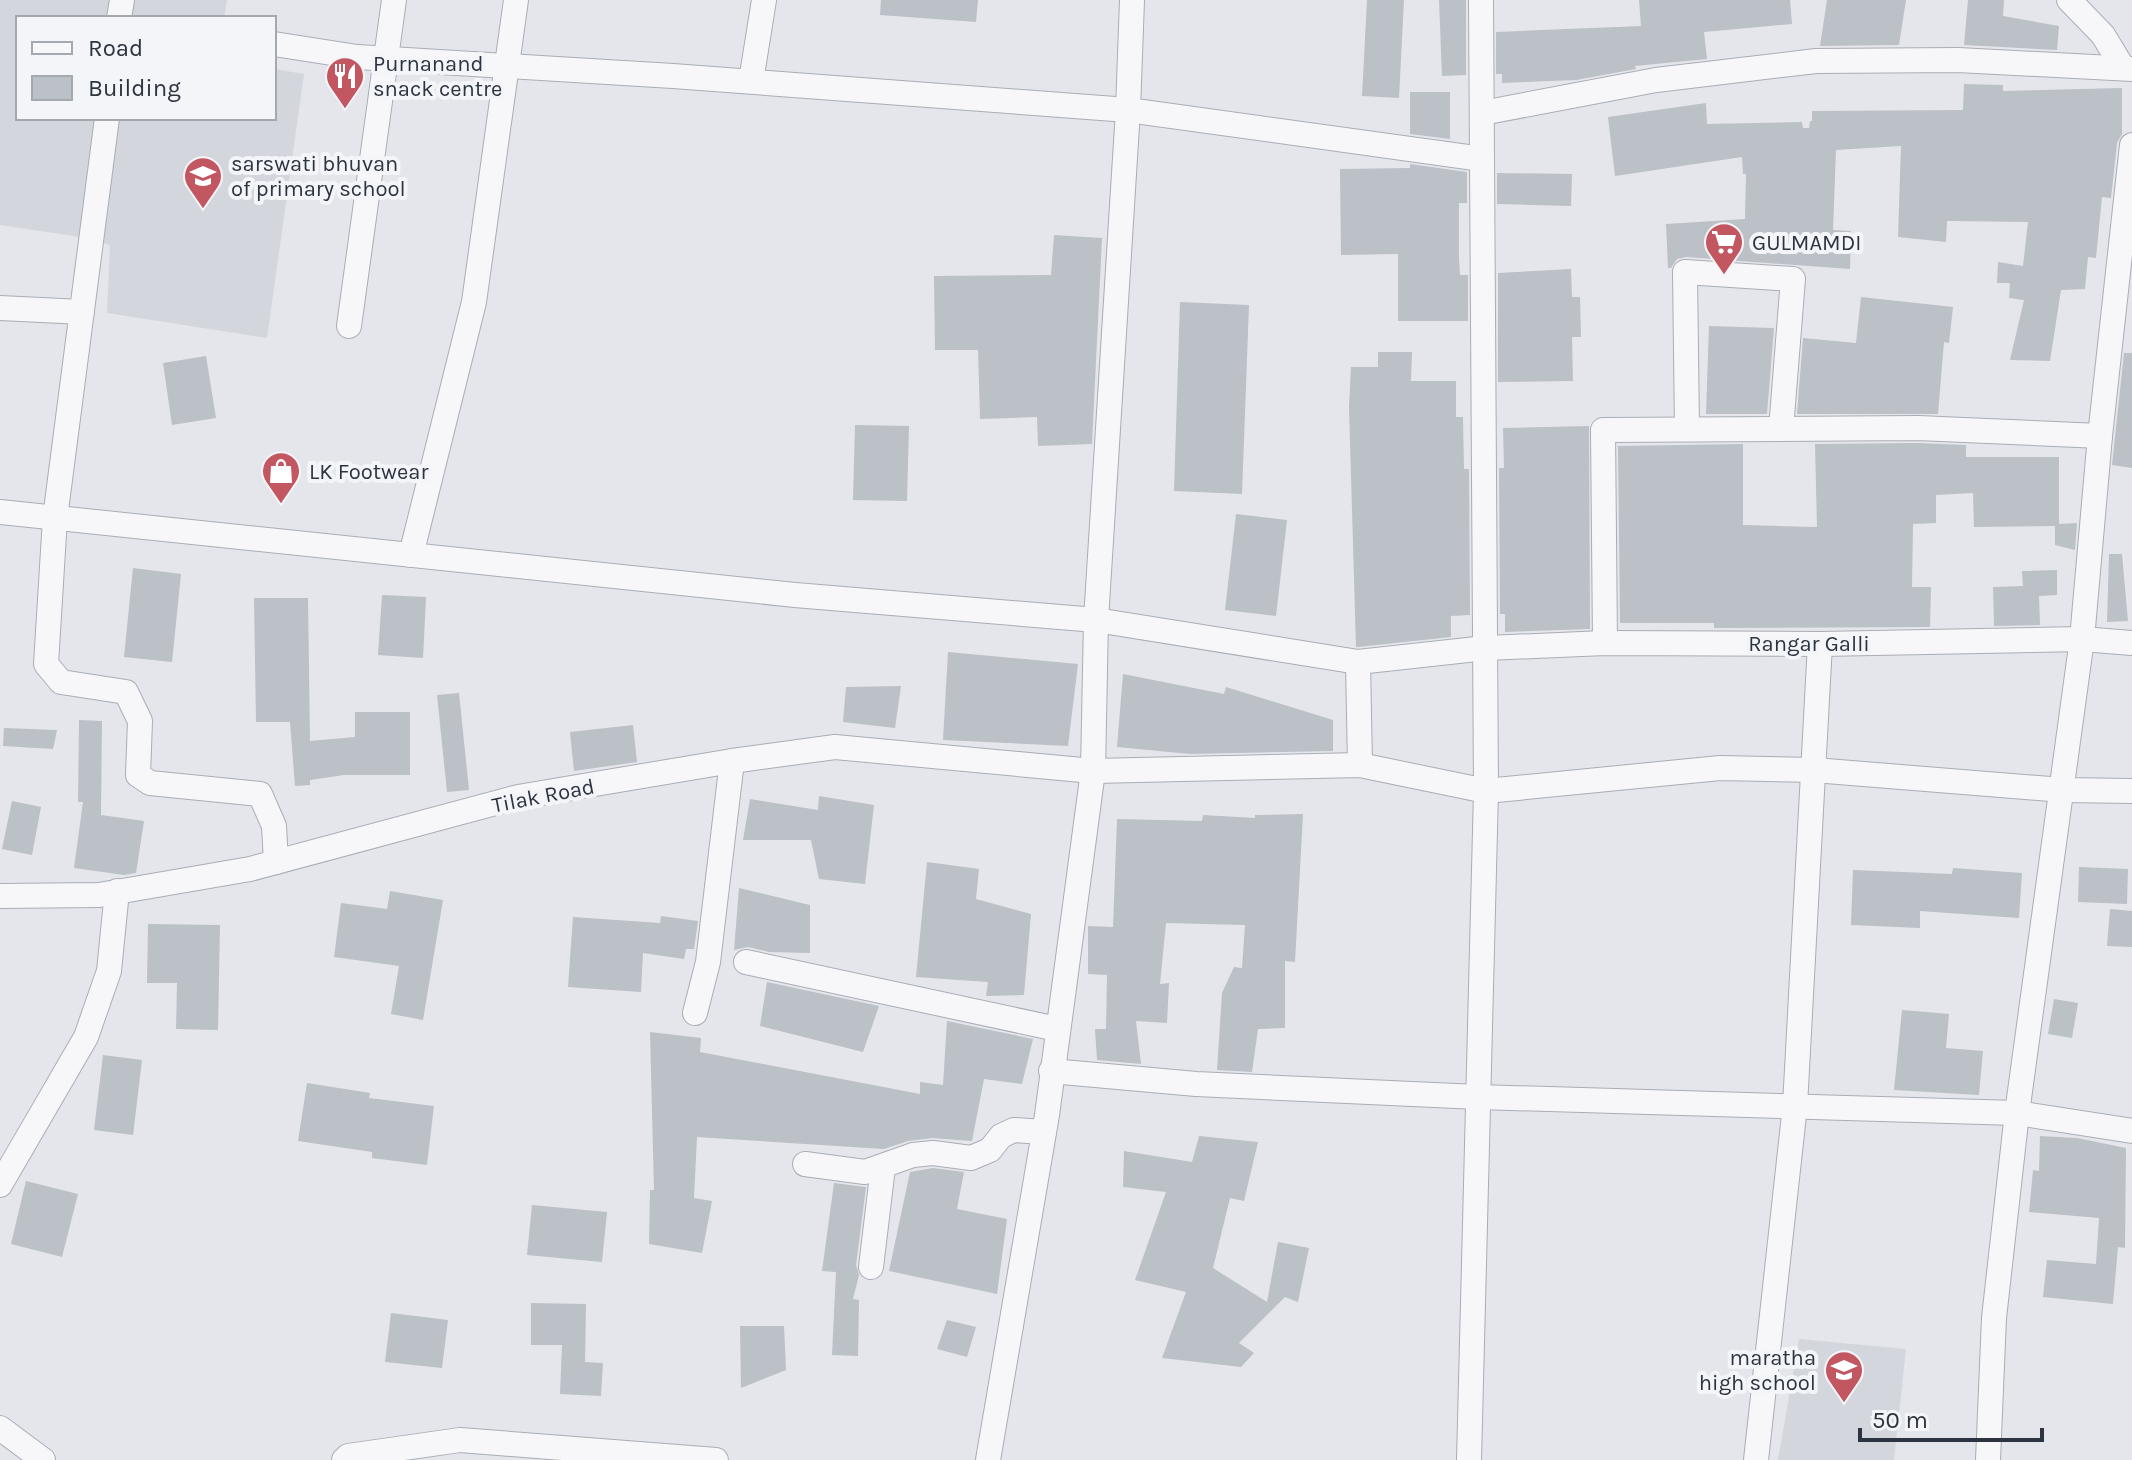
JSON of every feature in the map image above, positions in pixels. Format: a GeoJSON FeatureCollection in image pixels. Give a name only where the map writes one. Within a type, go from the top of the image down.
{"type":"FeatureCollection","features":[{"type":"Feature","properties":{"kind":"street"},"geometry":{"type":"LineString","coordinates":[[349,326],[394,0]]}},
{"type":"Feature","properties":{"kind":"street"},"geometry":{"type":"LineString","coordinates":[[411,555],[474,302],[516,0]]}},
{"type":"Feature","properties":{"kind":"street"},"geometry":{"type":"LineString","coordinates":[[751,81],[764,0]]}},
{"type":"Feature","properties":{"kind":"street"},"geometry":{"type":"LineString","coordinates":[[988,1460],[1044,1132],[1093,771],[1096,620],[1132,0]]}},
{"type":"Feature","properties":{"kind":"street"},"geometry":{"type":"LineString","coordinates":[[1469,1460],[1486,791],[1481,0]]}},
{"type":"Feature","properties":{"kind":"street"},"geometry":{"type":"LineString","coordinates":[[2069,0],[2103,35],[2128,69]]}},
{"type":"Feature","properties":{"kind":"street"},"geometry":{"type":"LineString","coordinates":[[276,44],[357,57],[751,81],[1128,110],[1482,159]]}},
{"type":"Feature","properties":{"kind":"street"},"geometry":{"type":"LineString","coordinates":[[1482,113],[1656,80],[1816,61],[1958,60],[2128,69]]}},
{"type":"Feature","properties":{"kind":"street"},"geometry":{"type":"LineString","coordinates":[[107,120],[55,518],[46,664],[61,682],[126,692],[140,721],[138,775],[150,783],[260,794],[274,826],[276,862]]}},
{"type":"Feature","properties":{"kind":"street"},"geometry":{"type":"LineString","coordinates":[[1988,1460],[1994,1318],[2017,1113],[2082,639],[2100,436],[2132,145]]}},
{"type":"Feature","properties":{"kind":"street"},"geometry":{"type":"LineString","coordinates":[[1687,429],[1685,272],[1793,279],[1781,429]]}},
{"type":"Feature","properties":{"kind":"street"},"geometry":{"type":"LineString","coordinates":[[0,308],[82,312]]}},
{"type":"Feature","properties":{"kind":"street"},"geometry":{"type":"LineString","coordinates":[[1605,643],[1603,430],[1918,428],[2100,436]]}},
{"type":"Feature","properties":{"kind":"street","name":"Rangar Galli"},"geometry":{"type":"LineString","coordinates":[[0,512],[795,595],[1096,620],[1358,662],[1486,648],[1605,643],[1820,644],[2082,639],[2132,643]]}},
{"type":"Feature","properties":{"kind":"street"},"geometry":{"type":"LineString","coordinates":[[1756,1460],[1795,1106],[1820,644]]}},
{"type":"Feature","properties":{"kind":"street"},"geometry":{"type":"LineString","coordinates":[[1358,662],[1360,765]]}},
{"type":"Feature","properties":{"kind":"street","name":"Tilak Road"},"geometry":{"type":"LineString","coordinates":[[0,896],[99,895],[250,869],[518,797],[835,747],[1093,771],[1360,765],[1486,791],[1720,768],[1814,770],[2063,790],[2132,791]]}},
{"type":"Feature","properties":{"kind":"street"},"geometry":{"type":"LineString","coordinates":[[695,1013],[708,962],[732,761]]}},
{"type":"Feature","properties":{"kind":"street"},"geometry":{"type":"LineString","coordinates":[[0,1185],[86,1037],[109,971],[117,891]]}},
{"type":"Feature","properties":{"kind":"street"},"geometry":{"type":"LineString","coordinates":[[746,962],[1057,1029]]}},
{"type":"Feature","properties":{"kind":"street"},"geometry":{"type":"LineString","coordinates":[[1051,1071],[1196,1084],[1478,1097],[2017,1113],[2132,1131]]}},
{"type":"Feature","properties":{"kind":"street"},"geometry":{"type":"LineString","coordinates":[[805,1164],[865,1172],[913,1155],[933,1153],[971,1158],[990,1150],[1001,1136],[1014,1130],[1044,1132]]}},
{"type":"Feature","properties":{"kind":"street"},"geometry":{"type":"LineString","coordinates":[[871,1267],[883,1167]]}},
{"type":"Feature","properties":{"kind":"street"},"geometry":{"type":"LineString","coordinates":[[0,1428],[43,1460]]}},
{"type":"Feature","properties":{"kind":"street"},"geometry":{"type":"LineString","coordinates":[[344,1460],[348,1456],[460,1440],[716,1460]]}},
{"type":"Feature","properties":{"kind":"shaded area"},"geometry":{"type":"Polygon","coordinates":[[[0,0],[227,0],[224,16],[16,16],[16,120],[276,120],[276,69],[304,74],[267,338],[107,313],[110,245],[74,236],[0,225],[0,0]]]}},
{"type":"Feature","properties":{"kind":"shaded area","name":"maratha high school"},"geometry":{"type":"Polygon","coordinates":[[[1799,1339],[1906,1349],[1894,1460],[1778,1460],[1799,1339]]]}},
{"type":"Feature","properties":{"kind":"building"},"geometry":{"type":"Polygon","coordinates":[[[881,0],[978,0],[976,22],[880,15],[881,0]]]}},
{"type":"Feature","properties":{"kind":"building"},"geometry":{"type":"Polygon","coordinates":[[[1367,0],[1404,0],[1399,98],[1362,96],[1367,0]]]}},
{"type":"Feature","properties":{"kind":"building"},"geometry":{"type":"Polygon","coordinates":[[[1439,0],[1466,0],[1466,75],[1442,76],[1439,0]]]}},
{"type":"Feature","properties":{"kind":"building"},"geometry":{"type":"Polygon","coordinates":[[[1639,0],[1790,0],[1792,24],[1704,32],[1707,59],[1635,66],[1636,69],[1576,80],[1502,83],[1502,74],[1496,74],[1496,32],[1641,26],[1639,0]]]}},
{"type":"Feature","properties":{"kind":"building"},"geometry":{"type":"Polygon","coordinates":[[[1827,0],[1906,0],[1899,45],[1820,46],[1827,0]]]}},
{"type":"Feature","properties":{"kind":"building"},"geometry":{"type":"Polygon","coordinates":[[[1968,0],[2004,0],[2003,16],[2059,26],[2057,50],[1964,45],[1968,0]]]}},
{"type":"Feature","properties":{"kind":"building"},"geometry":{"type":"Polygon","coordinates":[[[1964,84],[2003,85],[2003,91],[2122,88],[2122,134],[2117,143],[2111,198],[2102,197],[2096,258],[2088,257],[2085,289],[2061,290],[2050,361],[2010,360],[2024,300],[2009,298],[2010,283],[1997,283],[1998,262],[2023,266],[2028,222],[1947,221],[1946,242],[1898,237],[1901,146],[1836,150],[1833,230],[1851,231],[1850,269],[1686,257],[1677,259],[1668,268],[1666,224],[1745,219],[1746,174],[1743,174],[1742,157],[1615,176],[1608,117],[1706,103],[1707,124],[1802,122],[1803,128],[1809,128],[1812,111],[1963,110],[1964,84]]]}},
{"type":"Feature","properties":{"kind":"building"},"geometry":{"type":"Polygon","coordinates":[[[1410,92],[1450,92],[1450,139],[1410,134],[1410,92]]]}},
{"type":"Feature","properties":{"kind":"building"},"geometry":{"type":"Polygon","coordinates":[[[1410,164],[1467,172],[1467,203],[1459,203],[1459,258],[1460,275],[1468,275],[1468,321],[1398,321],[1398,254],[1341,255],[1340,169],[1410,168],[1410,164]]]}},
{"type":"Feature","properties":{"kind":"building"},"geometry":{"type":"Polygon","coordinates":[[[1497,173],[1572,174],[1571,206],[1497,204],[1497,173]]]}},
{"type":"Feature","properties":{"kind":"building"},"geometry":{"type":"Polygon","coordinates":[[[1054,235],[1102,238],[1092,444],[1038,446],[1037,417],[980,419],[978,350],[935,350],[934,276],[1051,275],[1054,235]]]}},
{"type":"Feature","properties":{"kind":"building"},"geometry":{"type":"Polygon","coordinates":[[[1571,269],[1572,297],[1580,297],[1581,337],[1572,337],[1573,381],[1498,382],[1498,273],[1571,269]]]}},
{"type":"Feature","properties":{"kind":"building"},"geometry":{"type":"Polygon","coordinates":[[[1861,297],[1953,307],[1949,343],[1944,342],[1938,414],[1797,414],[1803,338],[1856,343],[1861,297]]]}},
{"type":"Feature","properties":{"kind":"building"},"geometry":{"type":"Polygon","coordinates":[[[1180,302],[1249,305],[1242,494],[1174,491],[1180,302]]]}},
{"type":"Feature","properties":{"kind":"building"},"geometry":{"type":"Polygon","coordinates":[[[1709,326],[1774,328],[1767,414],[1706,414],[1709,326]]]}},
{"type":"Feature","properties":{"kind":"building"},"geometry":{"type":"Polygon","coordinates":[[[1378,352],[1412,352],[1411,381],[1456,381],[1456,417],[1463,417],[1464,469],[1469,469],[1470,615],[1451,616],[1451,637],[1356,647],[1349,407],[1351,367],[1378,367],[1378,352]]]}},
{"type":"Feature","properties":{"kind":"building"},"geometry":{"type":"Polygon","coordinates":[[[2124,353],[2132,353],[2132,468],[2112,465],[2124,353]]]}},
{"type":"Feature","properties":{"kind":"building"},"geometry":{"type":"Polygon","coordinates":[[[206,356],[216,418],[172,425],[163,363],[206,356]]]}},
{"type":"Feature","properties":{"kind":"building"},"geometry":{"type":"Polygon","coordinates":[[[855,425],[909,426],[907,501],[853,500],[855,425]]]}},
{"type":"Feature","properties":{"kind":"building"},"geometry":{"type":"Polygon","coordinates":[[[1589,426],[1590,629],[1505,632],[1505,614],[1500,614],[1499,468],[1504,468],[1503,428],[1589,426]]]}},
{"type":"Feature","properties":{"kind":"building"},"geometry":{"type":"Polygon","coordinates":[[[1743,444],[1743,525],[1817,527],[1815,444],[1966,445],[1966,457],[2059,457],[2059,524],[2077,523],[2075,550],[2055,545],[2055,526],[1974,527],[1973,493],[1936,495],[1936,523],[1913,524],[1912,587],[1931,587],[1930,627],[1714,628],[1714,623],[1620,623],[1618,446],[1743,444]]]}},
{"type":"Feature","properties":{"kind":"building"},"geometry":{"type":"Polygon","coordinates":[[[1236,514],[1287,520],[1276,616],[1225,610],[1236,514]]]}},
{"type":"Feature","properties":{"kind":"building"},"geometry":{"type":"Polygon","coordinates":[[[2109,554],[2122,554],[2128,621],[2107,622],[2109,554]]]}},
{"type":"Feature","properties":{"kind":"building"},"geometry":{"type":"Polygon","coordinates":[[[133,568],[181,574],[172,662],[124,657],[133,568]]]}},
{"type":"Feature","properties":{"kind":"building"},"geometry":{"type":"Polygon","coordinates":[[[2057,570],[2057,595],[2039,596],[2040,625],[1994,626],[1993,587],[2023,586],[2022,571],[2057,570]]]}},
{"type":"Feature","properties":{"kind":"building"},"geometry":{"type":"Polygon","coordinates":[[[382,595],[426,597],[423,658],[378,655],[382,595]]]}},
{"type":"Feature","properties":{"kind":"building"},"geometry":{"type":"Polygon","coordinates":[[[254,598],[308,598],[310,741],[355,737],[355,712],[410,712],[410,775],[344,775],[310,780],[310,785],[295,786],[290,722],[256,722],[254,598]]]}},
{"type":"Feature","properties":{"kind":"building"},"geometry":{"type":"Polygon","coordinates":[[[948,652],[1078,664],[1068,746],[943,740],[948,652]]]}},
{"type":"Feature","properties":{"kind":"building"},"geometry":{"type":"Polygon","coordinates":[[[1123,674],[1224,694],[1226,687],[1333,720],[1333,751],[1190,754],[1117,747],[1123,674]]]}},
{"type":"Feature","properties":{"kind":"building"},"geometry":{"type":"Polygon","coordinates":[[[901,686],[895,728],[843,722],[846,687],[901,686]]]}},
{"type":"Feature","properties":{"kind":"building"},"geometry":{"type":"Polygon","coordinates":[[[459,693],[469,790],[447,792],[437,695],[459,693]]]}},
{"type":"Feature","properties":{"kind":"building"},"geometry":{"type":"Polygon","coordinates":[[[79,720],[102,721],[101,815],[144,821],[136,873],[124,875],[74,868],[83,802],[78,802],[79,720]]]}},
{"type":"Feature","properties":{"kind":"building"},"geometry":{"type":"Polygon","coordinates":[[[633,725],[637,762],[574,771],[570,732],[633,725]]]}},
{"type":"Feature","properties":{"kind":"building"},"geometry":{"type":"Polygon","coordinates":[[[4,728],[57,730],[53,749],[3,746],[4,728]]]}},
{"type":"Feature","properties":{"kind":"building"},"geometry":{"type":"Polygon","coordinates":[[[819,796],[874,805],[865,884],[819,879],[811,840],[743,840],[750,799],[818,810],[819,796]]]}},
{"type":"Feature","properties":{"kind":"building"},"geometry":{"type":"Polygon","coordinates":[[[12,801],[41,807],[32,855],[2,849],[12,801]]]}},
{"type":"Feature","properties":{"kind":"building"},"geometry":{"type":"Polygon","coordinates":[[[1303,814],[1295,962],[1285,961],[1285,1028],[1258,1029],[1252,1072],[1217,1070],[1222,993],[1234,967],[1242,968],[1245,925],[1166,923],[1160,984],[1169,983],[1167,1023],[1136,1021],[1141,1064],[1097,1060],[1095,1029],[1106,1029],[1107,975],[1088,974],[1088,926],[1113,927],[1117,819],[1202,821],[1203,815],[1255,818],[1255,815],[1303,814]]]}},
{"type":"Feature","properties":{"kind":"building"},"geometry":{"type":"Polygon","coordinates":[[[927,862],[979,869],[976,899],[1031,914],[1024,995],[986,996],[988,982],[916,977],[927,862]]]}},
{"type":"Feature","properties":{"kind":"building"},"geometry":{"type":"Polygon","coordinates":[[[2079,867],[2128,869],[2127,904],[2078,902],[2079,867]]]}},
{"type":"Feature","properties":{"kind":"building"},"geometry":{"type":"Polygon","coordinates":[[[1953,868],[2022,873],[2019,918],[1920,911],[1920,928],[1851,925],[1853,870],[1952,874],[1953,868]]]}},
{"type":"Feature","properties":{"kind":"building"},"geometry":{"type":"Polygon","coordinates":[[[739,888],[810,905],[810,953],[769,952],[748,947],[734,950],[739,888]]]}},
{"type":"Feature","properties":{"kind":"building"},"geometry":{"type":"Polygon","coordinates":[[[390,891],[443,900],[423,1020],[391,1014],[399,966],[334,957],[341,903],[387,909],[390,891]]]}},
{"type":"Feature","properties":{"kind":"building"},"geometry":{"type":"Polygon","coordinates":[[[2110,909],[2132,911],[2132,947],[2107,946],[2110,909]]]}},
{"type":"Feature","properties":{"kind":"building"},"geometry":{"type":"Polygon","coordinates":[[[661,916],[698,921],[694,949],[686,949],[684,959],[643,953],[641,992],[568,987],[573,917],[660,923],[661,916]]]}},
{"type":"Feature","properties":{"kind":"building"},"geometry":{"type":"Polygon","coordinates":[[[148,924],[220,925],[218,1030],[176,1029],[177,983],[147,983],[148,924]]]}},
{"type":"Feature","properties":{"kind":"building"},"geometry":{"type":"Polygon","coordinates":[[[767,982],[879,1006],[863,1052],[760,1026],[767,982]]]}},
{"type":"Feature","properties":{"kind":"building"},"geometry":{"type":"Polygon","coordinates":[[[2054,999],[2078,1003],[2072,1038],[2048,1034],[2054,999]]]}},
{"type":"Feature","properties":{"kind":"building"},"geometry":{"type":"Polygon","coordinates":[[[1902,1010],[1949,1014],[1946,1048],[1983,1051],[1979,1095],[1894,1090],[1902,1010]]]}},
{"type":"Feature","properties":{"kind":"building"},"geometry":{"type":"Polygon","coordinates":[[[947,1021],[1033,1039],[1022,1084],[984,1079],[972,1141],[932,1138],[908,1141],[884,1149],[697,1137],[694,1198],[712,1201],[702,1253],[649,1244],[650,1190],[654,1190],[650,1032],[701,1038],[700,1052],[920,1094],[920,1082],[943,1085],[947,1021]]]}},
{"type":"Feature","properties":{"kind":"building"},"geometry":{"type":"Polygon","coordinates":[[[103,1055],[142,1060],[133,1135],[94,1130],[103,1055]]]}},
{"type":"Feature","properties":{"kind":"building"},"geometry":{"type":"Polygon","coordinates":[[[307,1083],[370,1093],[369,1098],[434,1106],[427,1165],[372,1158],[372,1152],[298,1141],[307,1083]]]}},
{"type":"Feature","properties":{"kind":"building"},"geometry":{"type":"Polygon","coordinates":[[[1199,1136],[1258,1142],[1244,1201],[1230,1198],[1213,1268],[1267,1302],[1278,1242],[1309,1248],[1298,1302],[1285,1297],[1239,1343],[1254,1353],[1241,1367],[1162,1358],[1186,1292],[1135,1280],[1166,1192],[1123,1187],[1124,1151],[1192,1162],[1199,1136]]]}},
{"type":"Feature","properties":{"kind":"building"},"geometry":{"type":"Polygon","coordinates":[[[2040,1136],[2077,1138],[2126,1148],[2125,1248],[2118,1247],[2113,1304],[2043,1297],[2047,1260],[2096,1264],[2099,1218],[2029,1212],[2033,1170],[2039,1171],[2040,1136]]]}},
{"type":"Feature","properties":{"kind":"building"},"geometry":{"type":"Polygon","coordinates":[[[933,1168],[964,1172],[957,1209],[1007,1219],[997,1294],[889,1271],[910,1172],[933,1168]]]}},
{"type":"Feature","properties":{"kind":"building"},"geometry":{"type":"Polygon","coordinates":[[[26,1181],[78,1194],[62,1257],[11,1244],[26,1181]]]}},
{"type":"Feature","properties":{"kind":"building"},"geometry":{"type":"Polygon","coordinates":[[[834,1183],[866,1187],[856,1265],[859,1275],[853,1299],[859,1300],[858,1356],[832,1355],[836,1272],[822,1271],[834,1183]]]}},
{"type":"Feature","properties":{"kind":"building"},"geometry":{"type":"Polygon","coordinates":[[[532,1205],[607,1212],[602,1262],[527,1255],[532,1205]]]}},
{"type":"Feature","properties":{"kind":"building"},"geometry":{"type":"Polygon","coordinates":[[[531,1303],[586,1304],[585,1362],[603,1363],[601,1396],[560,1394],[562,1345],[531,1345],[531,1303]]]}},
{"type":"Feature","properties":{"kind":"building"},"geometry":{"type":"Polygon","coordinates":[[[391,1313],[448,1320],[442,1368],[385,1362],[391,1313]]]}},
{"type":"Feature","properties":{"kind":"building"},"geometry":{"type":"Polygon","coordinates":[[[947,1320],[976,1327],[967,1357],[937,1349],[947,1320]]]}},
{"type":"Feature","properties":{"kind":"building"},"geometry":{"type":"Polygon","coordinates":[[[740,1326],[784,1326],[786,1370],[741,1388],[740,1326]]]}},
{"type":"Feature","properties":{"kind":"place","name":"Purnanand snack centre"},"geometry":{"type":"Point","coordinates":[345,110]}},
{"type":"Feature","properties":{"kind":"place","name":"sarswati bhuvan of primary school"},"geometry":{"type":"Point","coordinates":[203,210]}},
{"type":"Feature","properties":{"kind":"place","name":"GULMAMDI"},"geometry":{"type":"Point","coordinates":[1724,276]}},
{"type":"Feature","properties":{"kind":"place","name":"LK Footwear"},"geometry":{"type":"Point","coordinates":[281,505]}},
{"type":"Feature","properties":{"kind":"place","name":"maratha high school"},"geometry":{"type":"Point","coordinates":[1844,1404]}}]}
